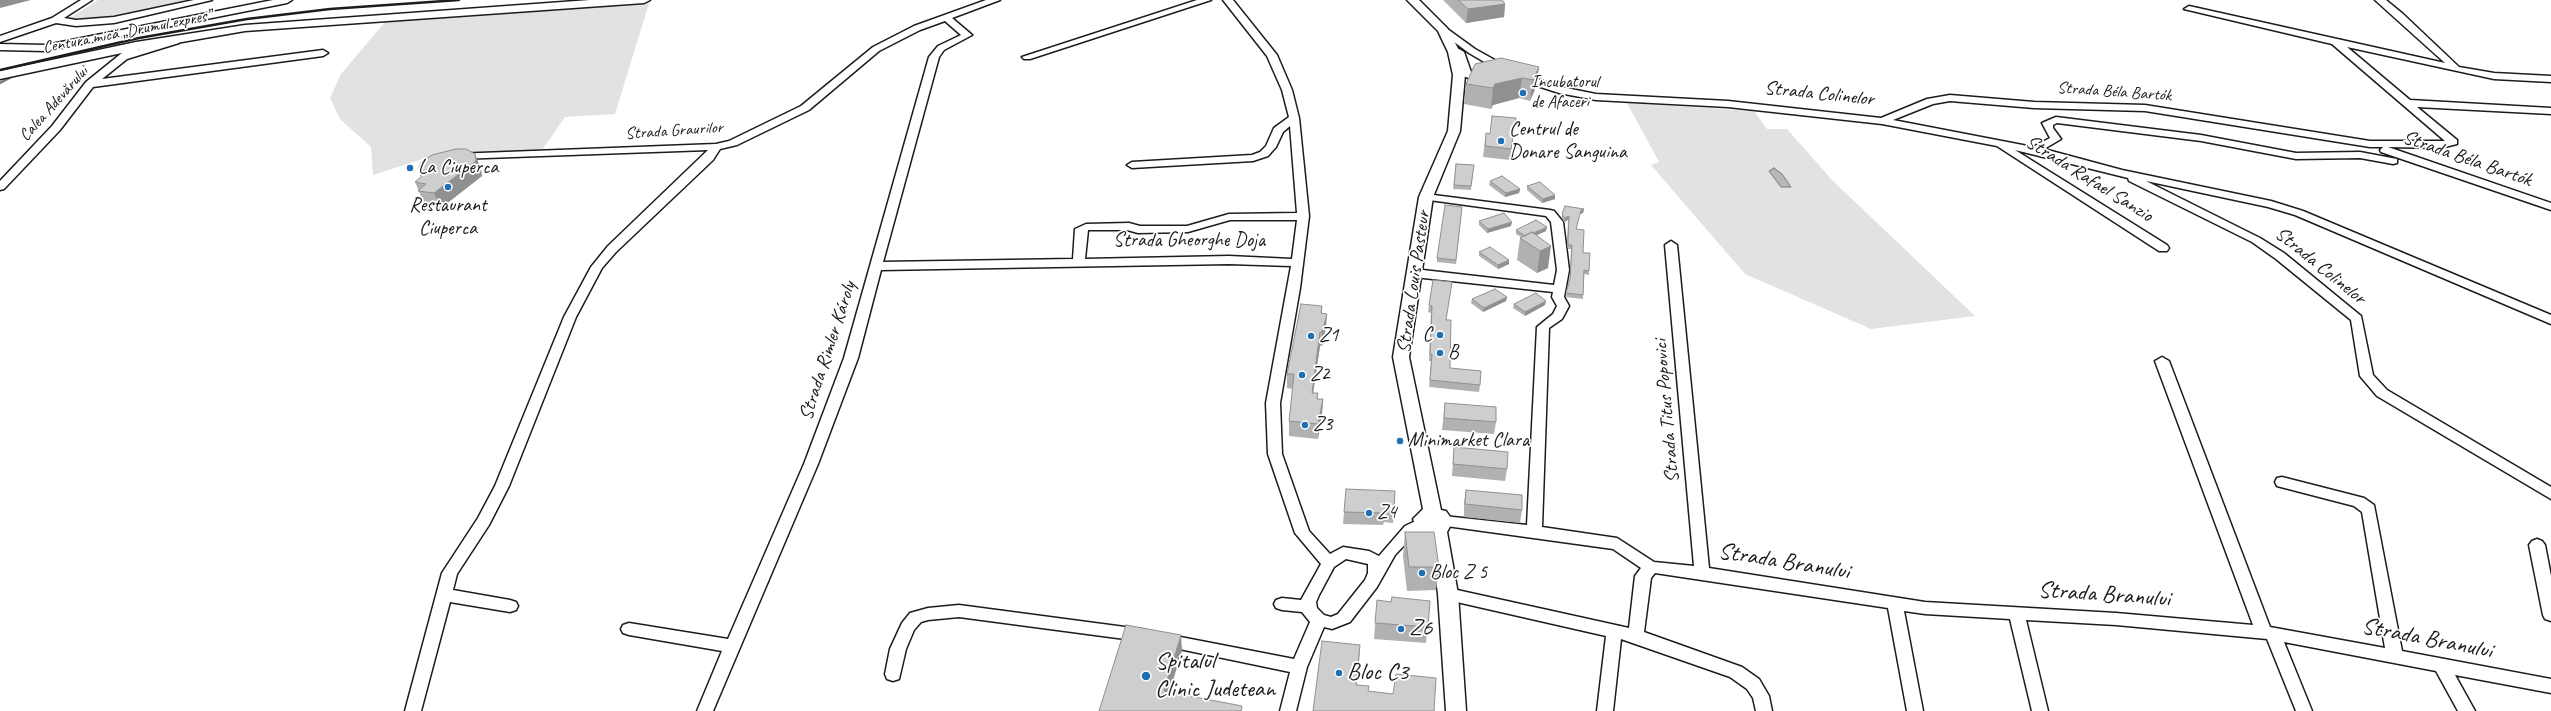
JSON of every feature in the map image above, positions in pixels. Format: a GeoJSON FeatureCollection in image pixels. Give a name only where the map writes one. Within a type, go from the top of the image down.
{"type":"FeatureCollection","features":[{"type":"Feature","properties":{"kind":"main road","name":"Centura mică „Drumul expres”"},"geometry":{"type":"LineString","coordinates":[[0,75],[116,56],[136,46],[288,23],[644,0]]}},
{"type":"Feature","properties":{"kind":"main road","name":"Strada Louis Pasteur"},"geometry":{"type":"LineString","coordinates":[[1413,0],[1443,30],[1457,52],[1459,75],[1454,131],[1426,197],[1401,357],[1407,395],[1448,594],[1456,711]]}},
{"type":"Feature","properties":{"kind":"main road"},"geometry":{"type":"LineString","coordinates":[[1443,30],[1440,34],[1440,41],[1451,72],[1458,78]]}},
{"type":"Feature","properties":{"kind":"street"},"geometry":{"type":"LineString","coordinates":[[0,39],[55,20],[87,0]]}},
{"type":"Feature","properties":{"kind":"street"},"geometry":{"type":"LineString","coordinates":[[55,20],[76,23],[114,20],[207,0]]}},
{"type":"Feature","properties":{"kind":"street"},"geometry":{"type":"LineString","coordinates":[[0,47],[46,48],[287,0]]}},
{"type":"Feature","properties":{"kind":"street","name":"Strada Graurilor"},"geometry":{"type":"LineString","coordinates":[[444,157],[716,147],[733,143],[787,119],[805,108],[876,49],[917,28],[995,0]]}},
{"type":"Feature","properties":{"kind":"street"},"geometry":{"type":"LineString","coordinates":[[1027,57],[1206,0]]}},
{"type":"Feature","properties":{"kind":"street"},"geometry":{"type":"LineString","coordinates":[[1228,0],[1272,55],[1287,90],[1294,118],[1304,216],[1298,263],[1273,403],[1275,454],[1302,533],[1329,563]]}},
{"type":"Feature","properties":{"kind":"street"},"geometry":{"type":"LineString","coordinates":[[2380,0],[2456,69]]}},
{"type":"Feature","properties":{"kind":"street"},"geometry":{"type":"LineString","coordinates":[[2189,9],[2337,44],[2456,69],[2494,76],[2551,79]]}},
{"type":"Feature","properties":{"kind":"street","name":"Strada Rimler Károly"},"geometry":{"type":"LineString","coordinates":[[705,711],[734,647],[811,464],[851,358],[934,58],[941,48],[967,34],[945,17]]}},
{"type":"Feature","properties":{"kind":"street"},"geometry":{"type":"LineString","coordinates":[[0,44],[34,28]]}},
{"type":"Feature","properties":{"kind":"street","name":"Strada Colinelor"},"geometry":{"type":"LineString","coordinates":[[1443,30],[1472,51],[1510,72],[1559,90],[1596,97],[1728,104],[1882,121],[2034,150],[2121,172],[2286,208],[2551,320]]}},
{"type":"Feature","properties":{"kind":"street","name":"Calea Adevărului"},"geometry":{"type":"LineString","coordinates":[[2,183],[56,128],[90,84],[116,56],[194,37]]}},
{"type":"Feature","properties":{"kind":"street","name":"Strada Béla Bartók"},"geometry":{"type":"LineString","coordinates":[[1882,121],[1931,101],[1950,98],[2034,105],[2117,106],[2145,108],[2370,144],[2441,145],[2453,142],[2337,44]]}},
{"type":"Feature","properties":{"kind":"street"},"geometry":{"type":"LineString","coordinates":[[0,51],[16,48]]}},
{"type":"Feature","properties":{"kind":"street"},"geometry":{"type":"LineString","coordinates":[[1457,52],[1472,51]]}},
{"type":"Feature","properties":{"kind":"street","name":"Strada Colinelor"},"geometry":{"type":"LineString","coordinates":[[1457,52],[1467,74],[1474,77],[1510,72]]}},
{"type":"Feature","properties":{"kind":"street"},"geometry":{"type":"LineString","coordinates":[[90,84],[323,53]]}},
{"type":"Feature","properties":{"kind":"street","name":"Strada Béla Bartók"},"geometry":{"type":"LineString","coordinates":[[2406,103],[2551,111]]}},
{"type":"Feature","properties":{"kind":"street"},"geometry":{"type":"LineString","coordinates":[[1132,165],[1253,158],[1264,154],[1270,147],[1278,130],[1294,118]]}},
{"type":"Feature","properties":{"kind":"street"},"geometry":{"type":"LineString","coordinates":[[2034,150],[2056,139],[2048,128],[2047,123],[2056,120],[2201,138],[2296,156],[2360,155],[2393,161]]}},
{"type":"Feature","properties":{"kind":"street","name":"Strada Rafael Sanzio"},"geometry":{"type":"LineString","coordinates":[[1995,142],[2163,248]]}},
{"type":"Feature","properties":{"kind":"street","name":"Strada Béla Bartók"},"geometry":{"type":"LineString","coordinates":[[2370,144],[2551,207]]}},
{"type":"Feature","properties":{"kind":"street"},"geometry":{"type":"LineString","coordinates":[[413,711],[450,573],[484,522],[502,486],[541,385],[570,317],[597,267],[612,249],[710,158],[716,147]]}},
{"type":"Feature","properties":{"kind":"street","name":"Strada Colinelor"},"geometry":{"type":"LineString","coordinates":[[2121,172],[2176,202],[2256,240],[2280,256],[2356,319],[2367,376],[2382,393],[2550,493]]}},
{"type":"Feature","properties":{"kind":"street"},"geometry":{"type":"LineString","coordinates":[[1426,197],[1550,214],[1558,222],[1563,270],[1558,289],[1558,297],[1563,306],[1562,312],[1543,327],[1534,531]]}},
{"type":"Feature","properties":{"kind":"street","name":"Strada Gheorghe Doja"},"geometry":{"type":"LineString","coordinates":[[1079,262],[1081,229],[1086,227],[1129,226],[1138,230],[1188,229],[1209,221],[1229,217],[1304,216]]}},
{"type":"Feature","properties":{"kind":"street","name":"Strada Titus Popovici"},"geometry":{"type":"LineString","coordinates":[[1672,245],[1702,573]]}},
{"type":"Feature","properties":{"kind":"street","name":"Strada Gheorghe Doja"},"geometry":{"type":"LineString","coordinates":[[876,266],[1229,260],[1298,263]]}},
{"type":"Feature","properties":{"kind":"street"},"geometry":{"type":"LineString","coordinates":[[1414,273],[1558,289]]}},
{"type":"Feature","properties":{"kind":"street"},"geometry":{"type":"LineString","coordinates":[[2162,361],[2269,633],[2304,711]]}},
{"type":"Feature","properties":{"kind":"street"},"geometry":{"type":"LineString","coordinates":[[2282,482],[2359,502],[2369,509],[2395,657]]}},
{"type":"Feature","properties":{"kind":"street"},"geometry":{"type":"LineString","coordinates":[[1343,553],[1329,563],[1311,594],[1308,607],[1309,611],[1319,620],[1332,623],[1344,618],[1372,583],[1376,572],[1390,551],[1410,530],[1434,522]]}},
{"type":"Feature","properties":{"kind":"street","name":"Strada Branului"},"geometry":{"type":"LineString","coordinates":[[1434,522],[1534,531],[1617,544],[1651,567],[1702,573],[1895,604],[1925,608],[2142,621],[2269,633],[2551,686]]}},
{"type":"Feature","properties":{"kind":"street"},"geometry":{"type":"LineString","coordinates":[[2537,545],[2551,614]]}},
{"type":"Feature","properties":{"kind":"street"},"geometry":{"type":"LineString","coordinates":[[1318,550],[1367,556],[1390,551]]}},
{"type":"Feature","properties":{"kind":"street"},"geometry":{"type":"LineString","coordinates":[[1367,556],[1376,561],[1376,572]]}},
{"type":"Feature","properties":{"kind":"street"},"geometry":{"type":"LineString","coordinates":[[1636,636],[1643,576],[1651,567]]}},
{"type":"Feature","properties":{"kind":"street"},"geometry":{"type":"LineString","coordinates":[[1448,594],[1636,636],[1736,672],[1753,684],[1761,696],[1764,711]]}},
{"type":"Feature","properties":{"kind":"street"},"geometry":{"type":"LineString","coordinates":[[445,595],[510,606]]}},
{"type":"Feature","properties":{"kind":"street"},"geometry":{"type":"LineString","coordinates":[[1282,604],[1308,607]]}},
{"type":"Feature","properties":{"kind":"street"},"geometry":{"type":"LineString","coordinates":[[1895,604],[1914,711]]}},
{"type":"Feature","properties":{"kind":"street"},"geometry":{"type":"LineString","coordinates":[[893,674],[898,649],[908,627],[916,617],[959,611],[1140,635],[1299,667]]}},
{"type":"Feature","properties":{"kind":"street"},"geometry":{"type":"LineString","coordinates":[[2016,613],[2040,711]]}},
{"type":"Feature","properties":{"kind":"street"},"geometry":{"type":"LineString","coordinates":[[1288,711],[1299,667],[1319,620]]}},
{"type":"Feature","properties":{"kind":"street"},"geometry":{"type":"LineString","coordinates":[[629,629],[734,647]]}},
{"type":"Feature","properties":{"kind":"street"},"geometry":{"type":"LineString","coordinates":[[1605,711],[1614,632]]}},
{"type":"Feature","properties":{"kind":"street"},"geometry":{"type":"LineString","coordinates":[[2441,666],[2467,711]]}},
{"type":"Feature","properties":{"kind":"shaded area"},"geometry":{"type":"Polygon","coordinates":[[[98,0],[199,0],[102,21],[67,20],[98,0]]]}},
{"type":"Feature","properties":{"kind":"shaded area"},"geometry":{"type":"Polygon","coordinates":[[[650,0],[615,114],[565,117],[540,153],[435,155],[373,175],[371,147],[340,119],[330,98],[341,74],[390,16],[650,0]]]}},
{"type":"Feature","properties":{"kind":"shaded area"},"geometry":{"type":"Polygon","coordinates":[[[1627,103],[1754,111],[1767,129],[1787,129],[1832,180],[1975,316],[1871,329],[1745,274],[1651,165],[1659,162],[1627,103]]]}},
{"type":"Feature","properties":{"kind":"shaded area"},"geometry":{"type":"Polygon","coordinates":[[[1774,168],[1782,174],[1791,187],[1781,187],[1769,171],[1774,168]]]}},
{"type":"Feature","properties":{"kind":"building"},"geometry":{"type":"Polygon","coordinates":[[[1458,0],[1502,0],[1505,4],[1468,9],[1458,0]]]}},
{"type":"Feature","properties":{"kind":"building"},"geometry":{"type":"Polygon","coordinates":[[[1501,58],[1539,67],[1533,80],[1522,78],[1495,84],[1493,88],[1466,84],[1475,64],[1501,58]]]}},
{"type":"Feature","properties":{"kind":"building"},"geometry":{"type":"Polygon","coordinates":[[[1492,116],[1516,118],[1511,149],[1485,146],[1486,133],[1490,134],[1492,116]]]}},
{"type":"Feature","properties":{"kind":"building"},"geometry":{"type":"Polygon","coordinates":[[[456,149],[466,149],[475,154],[476,161],[434,193],[418,191],[426,184],[415,182],[421,177],[419,167],[421,162],[432,155],[456,149]]]}},
{"type":"Feature","properties":{"kind":"building"},"geometry":{"type":"Polygon","coordinates":[[[1456,164],[1474,165],[1471,186],[1454,185],[1456,164]]]}},
{"type":"Feature","properties":{"kind":"building"},"geometry":{"type":"Polygon","coordinates":[[[1502,176],[1520,189],[1506,193],[1490,181],[1502,176]]]}},
{"type":"Feature","properties":{"kind":"building"},"geometry":{"type":"Polygon","coordinates":[[[1540,182],[1555,195],[1543,199],[1527,186],[1540,182]]]}},
{"type":"Feature","properties":{"kind":"building"},"geometry":{"type":"Polygon","coordinates":[[[1445,205],[1462,207],[1456,260],[1437,258],[1445,205]]]}},
{"type":"Feature","properties":{"kind":"building"},"geometry":{"type":"Polygon","coordinates":[[[1565,206],[1584,209],[1581,210],[1576,229],[1584,230],[1583,253],[1590,253],[1589,271],[1584,270],[1583,295],[1566,293],[1570,279],[1572,245],[1568,245],[1569,216],[1565,218],[1562,214],[1565,206]]]}},
{"type":"Feature","properties":{"kind":"building"},"geometry":{"type":"Polygon","coordinates":[[[1504,213],[1512,222],[1488,229],[1479,221],[1504,213]]]}},
{"type":"Feature","properties":{"kind":"building"},"geometry":{"type":"Polygon","coordinates":[[[1536,220],[1547,227],[1525,236],[1516,230],[1536,220]]]}},
{"type":"Feature","properties":{"kind":"building"},"geometry":{"type":"Polygon","coordinates":[[[1532,232],[1551,246],[1540,251],[1520,238],[1532,232]]]}},
{"type":"Feature","properties":{"kind":"building"},"geometry":{"type":"Polygon","coordinates":[[[1490,247],[1509,260],[1498,265],[1479,252],[1490,247]]]}},
{"type":"Feature","properties":{"kind":"building"},"geometry":{"type":"Polygon","coordinates":[[[1433,280],[1452,282],[1446,320],[1451,320],[1450,368],[1481,371],[1480,385],[1430,380],[1432,354],[1430,354],[1432,306],[1429,305],[1433,280]]]}},
{"type":"Feature","properties":{"kind":"building"},"geometry":{"type":"Polygon","coordinates":[[[1495,289],[1507,297],[1484,308],[1472,299],[1495,289]]]}},
{"type":"Feature","properties":{"kind":"building"},"geometry":{"type":"Polygon","coordinates":[[[1536,293],[1546,301],[1525,312],[1514,304],[1536,293]]]}},
{"type":"Feature","properties":{"kind":"building"},"geometry":{"type":"Polygon","coordinates":[[[1301,304],[1322,306],[1321,313],[1327,314],[1322,332],[1320,332],[1312,393],[1318,393],[1317,399],[1323,399],[1318,424],[1289,421],[1294,374],[1287,374],[1301,304]]]}},
{"type":"Feature","properties":{"kind":"building"},"geometry":{"type":"Polygon","coordinates":[[[1445,403],[1496,407],[1496,422],[1444,418],[1445,403]]]}},
{"type":"Feature","properties":{"kind":"building"},"geometry":{"type":"Polygon","coordinates":[[[1454,447],[1508,452],[1507,469],[1453,464],[1454,447]]]}},
{"type":"Feature","properties":{"kind":"building"},"geometry":{"type":"Polygon","coordinates":[[[1346,489],[1395,491],[1394,510],[1384,510],[1384,513],[1344,512],[1346,489]]]}},
{"type":"Feature","properties":{"kind":"building"},"geometry":{"type":"Polygon","coordinates":[[[1466,490],[1522,495],[1522,510],[1465,504],[1466,490]]]}},
{"type":"Feature","properties":{"kind":"building"},"geometry":{"type":"Polygon","coordinates":[[[1405,532],[1434,532],[1439,567],[1409,567],[1405,532]]]}},
{"type":"Feature","properties":{"kind":"building"},"geometry":{"type":"Polygon","coordinates":[[[1392,597],[1430,601],[1428,627],[1375,623],[1377,600],[1391,602],[1392,597]]]}},
{"type":"Feature","properties":{"kind":"building","name":"Spitalul Clinic Judetean"},"geometry":{"type":"Polygon","coordinates":[[[1126,625],[1181,635],[1164,691],[1242,706],[1241,711],[1099,711],[1126,625]]]}},
{"type":"Feature","properties":{"kind":"building"},"geometry":{"type":"Polygon","coordinates":[[[1322,641],[1360,645],[1356,685],[1369,686],[1368,691],[1393,694],[1396,674],[1436,678],[1434,711],[1313,711],[1322,641]]]}},
{"type":"Feature","properties":{"kind":"waterway"},"geometry":{"type":"LineString","coordinates":[[0,83],[15,75]]}},
{"type":"Feature","properties":{"kind":"railway"},"geometry":{"type":"LineString","coordinates":[[0,70],[139,38],[247,19],[330,9],[459,0]]}},
{"type":"Feature","properties":{"kind":"place","name":"Incubatorul de Afaceri"},"geometry":{"type":"Point","coordinates":[1523,93]}},
{"type":"Feature","properties":{"kind":"place","name":"Centrul de Donare Sanguina"},"geometry":{"type":"Point","coordinates":[1501,141]}},
{"type":"Feature","properties":{"kind":"place","name":"La Ciuperca"},"geometry":{"type":"Point","coordinates":[410,168]}},
{"type":"Feature","properties":{"kind":"place","name":"Restaurant Ciuperca"},"geometry":{"type":"Point","coordinates":[448,187]}},
{"type":"Feature","properties":{"kind":"place","name":"C"},"geometry":{"type":"Point","coordinates":[1440,335]}},
{"type":"Feature","properties":{"kind":"place","name":"Z1"},"geometry":{"type":"Point","coordinates":[1311,336]}},
{"type":"Feature","properties":{"kind":"place","name":"B"},"geometry":{"type":"Point","coordinates":[1440,353]}},
{"type":"Feature","properties":{"kind":"place","name":"Z2"},"geometry":{"type":"Point","coordinates":[1302,375]}},
{"type":"Feature","properties":{"kind":"place","name":"Z3"},"geometry":{"type":"Point","coordinates":[1305,425]}},
{"type":"Feature","properties":{"kind":"place","name":"Minimarket Clara"},"geometry":{"type":"Point","coordinates":[1400,441]}},
{"type":"Feature","properties":{"kind":"place","name":"Z4"},"geometry":{"type":"Point","coordinates":[1369,513]}},
{"type":"Feature","properties":{"kind":"place","name":"Bloc Z 5"},"geometry":{"type":"Point","coordinates":[1422,573]}},
{"type":"Feature","properties":{"kind":"place","name":"Z6"},"geometry":{"type":"Point","coordinates":[1401,629]}},
{"type":"Feature","properties":{"kind":"place","name":"Bloc C3"},"geometry":{"type":"Point","coordinates":[1339,673]}},
{"type":"Feature","properties":{"kind":"place","name":"Spitalul Clinic Judetean"},"geometry":{"type":"Point","coordinates":[1146,676]}}]}
